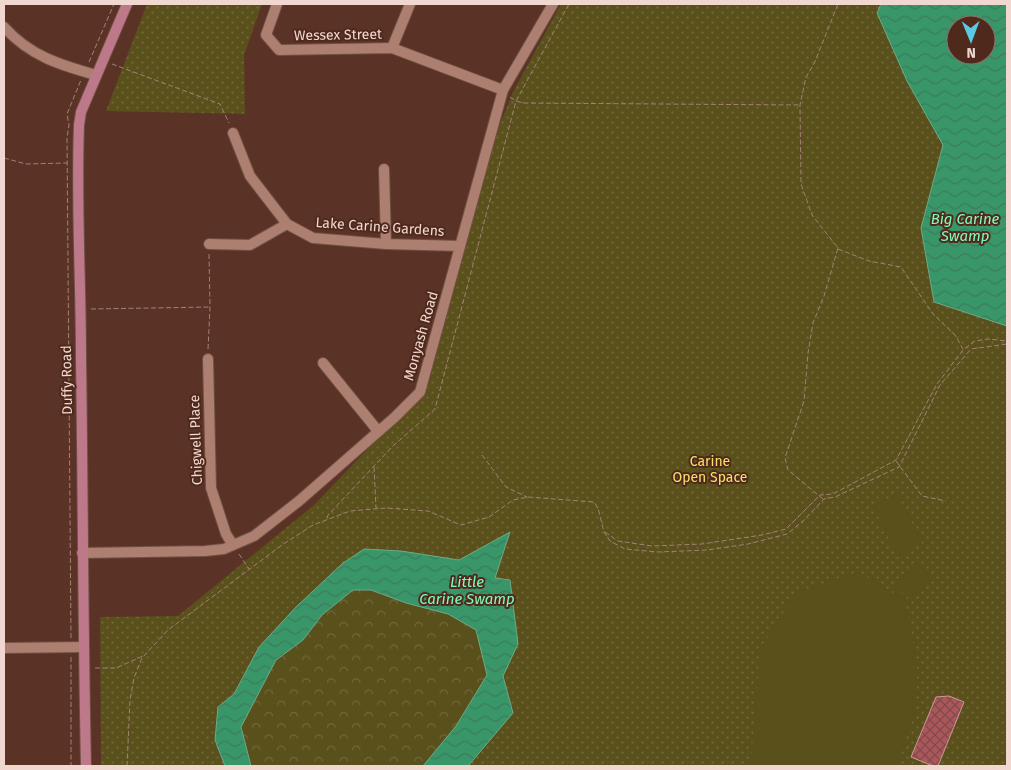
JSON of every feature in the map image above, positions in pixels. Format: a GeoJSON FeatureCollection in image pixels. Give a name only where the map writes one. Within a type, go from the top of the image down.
{"type":"FeatureCollection","features":[{"type":"Feature","properties":{"kind":"main road","name":"Duffy Road"},"geometry":{"type":"LineString","coordinates":[[86,766],[83,647],[79,125],[81,112],[127,4]]}},
{"type":"Feature","properties":{"kind":"street","name":"Wessex Street"},"geometry":{"type":"LineString","coordinates":[[277,4],[266,35],[278,50],[392,48],[503,90]]}},
{"type":"Feature","properties":{"kind":"street"},"geometry":{"type":"LineString","coordinates":[[392,48],[410,4]]}},
{"type":"Feature","properties":{"kind":"street","name":"Monyash Road"},"geometry":{"type":"LineString","coordinates":[[82,553],[205,551],[224,549],[254,536],[299,501],[395,417],[420,392],[503,90],[553,4]]}},
{"type":"Feature","properties":{"kind":"street"},"geometry":{"type":"LineString","coordinates":[[4,27],[35,54],[50,61],[96,75]]}},
{"type":"Feature","properties":{"kind":"street","name":"Lake Carine Gardens"},"geometry":{"type":"LineString","coordinates":[[233,133],[250,176],[287,224],[313,238],[386,244],[460,246]]}},
{"type":"Feature","properties":{"kind":"street"},"geometry":{"type":"LineString","coordinates":[[384,169],[386,244]]}},
{"type":"Feature","properties":{"kind":"street"},"geometry":{"type":"LineString","coordinates":[[209,244],[250,245],[287,224]]}},
{"type":"Feature","properties":{"kind":"street","name":"Chigwell Place"},"geometry":{"type":"LineString","coordinates":[[208,359],[211,488],[226,534],[233,545]]}},
{"type":"Feature","properties":{"kind":"street"},"geometry":{"type":"LineString","coordinates":[[323,363],[378,431]]}},
{"type":"Feature","properties":{"kind":"street"},"geometry":{"type":"LineString","coordinates":[[4,648],[83,647]]}},
{"type":"Feature","properties":{"kind":"path"},"geometry":{"type":"LineString","coordinates":[[838,4],[814,64],[806,77],[800,105],[801,184],[812,215],[838,248],[869,261],[901,268],[933,314],[955,335],[963,350]]}},
{"type":"Feature","properties":{"kind":"path"},"geometry":{"type":"LineString","coordinates":[[112,64],[220,104],[233,133]]}},
{"type":"Feature","properties":{"kind":"path"},"geometry":{"type":"LineString","coordinates":[[503,90],[516,102],[523,103],[800,105]]}},
{"type":"Feature","properties":{"kind":"path"},"geometry":{"type":"LineString","coordinates":[[4,158],[26,164],[78,163]]}},
{"type":"Feature","properties":{"kind":"path"},"geometry":{"type":"LineString","coordinates":[[208,359],[210,307],[209,244]]}},
{"type":"Feature","properties":{"kind":"path"},"geometry":{"type":"LineString","coordinates":[[824,500],[788,470],[784,458],[804,401],[808,353],[814,323],[838,248]]}},
{"type":"Feature","properties":{"kind":"path"},"geometry":{"type":"LineString","coordinates":[[80,309],[210,307]]}},
{"type":"Feature","properties":{"kind":"path"},"geometry":{"type":"LineString","coordinates":[[604,532],[618,541],[652,546],[702,544],[762,535],[786,529],[820,495],[833,494],[896,460],[937,384],[963,350],[975,341],[988,339],[1007,341]]}},
{"type":"Feature","properties":{"kind":"path"},"geometry":{"type":"LineString","coordinates":[[127,766],[130,700],[134,678],[144,656],[168,630],[313,524],[350,511],[376,509],[428,511],[461,524],[490,517],[513,500],[528,497],[594,502],[598,508],[604,532],[610,541],[625,549],[658,552],[707,550],[748,544],[787,534],[824,500],[835,497],[899,467],[940,385],[971,349],[1007,344]]}},
{"type":"Feature","properties":{"kind":"path"},"geometry":{"type":"LineString","coordinates":[[482,455],[506,487],[528,497]]}},
{"type":"Feature","properties":{"kind":"path"},"geometry":{"type":"LineString","coordinates":[[896,460],[899,467],[922,496],[946,501]]}},
{"type":"Feature","properties":{"kind":"path"},"geometry":{"type":"LineString","coordinates":[[374,467],[376,509]]}},
{"type":"Feature","properties":{"kind":"path"},"geometry":{"type":"LineString","coordinates":[[450,519],[451,515]]}},
{"type":"Feature","properties":{"kind":"path"},"geometry":{"type":"LineString","coordinates":[[233,545],[250,569]]}},
{"type":"Feature","properties":{"kind":"path"},"geometry":{"type":"LineString","coordinates":[[84,668],[116,668],[144,656]]}},
{"type":"Feature","properties":{"kind":"green space"},"geometry":{"type":"Polygon","coordinates":[[[147,4],[262,4],[244,55],[245,114],[106,111],[147,4]]]}},
{"type":"Feature","properties":{"kind":"green space","name":"Carine Open Space"},"geometry":{"type":"Polygon","coordinates":[[[561,4],[1007,4],[1007,766],[101,766],[100,617],[178,616],[314,505],[424,390],[487,155],[514,90],[561,4]]]}},
{"type":"Feature","properties":{"kind":"green space"},"geometry":{"type":"Polygon","coordinates":[[[897,494],[922,543],[897,557],[874,506],[897,494]]]}},
{"type":"Feature","properties":{"kind":"green space"},"geometry":{"type":"Polygon","coordinates":[[[914,562],[933,576],[913,601],[894,586],[914,562]]]}},
{"type":"Feature","properties":{"kind":"green space"},"geometry":{"type":"Polygon","coordinates":[[[858,572],[905,600],[917,664],[916,709],[897,766],[754,766],[751,762],[760,649],[797,592],[858,572]]]}},
{"type":"Feature","properties":{"kind":"green space"},"geometry":{"type":"Polygon","coordinates":[[[353,590],[371,590],[406,603],[448,614],[476,630],[487,675],[456,726],[423,766],[251,766],[241,727],[276,659],[303,640],[322,615],[353,590]]]}},
{"type":"Feature","properties":{"kind":"water","name":"Big Carine Swamp"},"geometry":{"type":"Polygon","coordinates":[[[881,4],[1007,4],[1007,326],[934,302],[921,228],[943,145],[907,81],[877,13],[881,4]]]}},
{"type":"Feature","properties":{"kind":"water","name":"Little Carine Swamp"},"geometry":{"type":"Polygon","coordinates":[[[510,532],[495,578],[510,580],[518,644],[503,676],[513,713],[468,766],[423,766],[456,726],[487,675],[476,630],[448,614],[406,603],[371,590],[353,590],[322,615],[303,640],[276,660],[241,727],[251,766],[225,766],[215,740],[218,707],[234,694],[259,647],[296,607],[343,563],[364,549],[401,551],[459,560],[510,532]]]}},
{"type":"Feature","properties":{"kind":"building"},"geometry":{"type":"Polygon","coordinates":[[[949,696],[964,702],[938,766],[933,766],[911,757],[936,697],[949,696]]]}}]}
